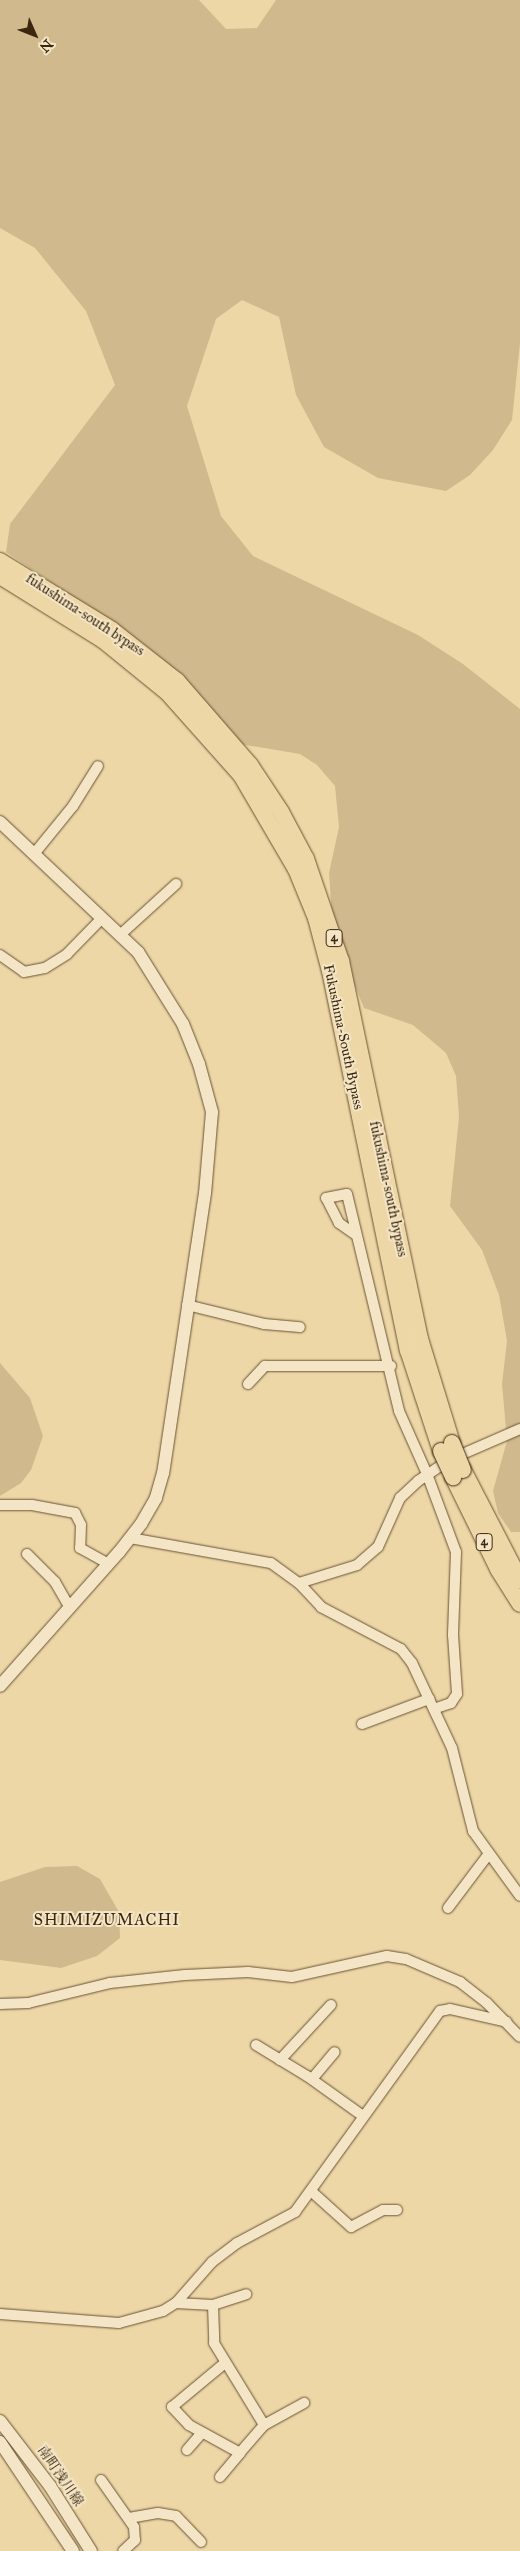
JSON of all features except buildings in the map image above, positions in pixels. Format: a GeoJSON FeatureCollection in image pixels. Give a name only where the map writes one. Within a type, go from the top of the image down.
{"type":"FeatureCollection","features":[{"type":"Feature","properties":{"kind":"highway","name":"fukushima-south bypass"},"geometry":{"type":"LineString","coordinates":[[0,561],[112,630],[176,681],[250,765],[306,859],[341,961],[420,1339],[446,1447]]}},
{"type":"Feature","properties":{"kind":"highway","name":"Fukushima-South Bypass"},"geometry":{"type":"LineString","coordinates":[[0,576],[103,640],[168,692],[241,775],[296,869],[316,918],[330,971],[408,1350],[446,1447],[498,1569],[520,1604]]}},
{"type":"Feature","properties":{"kind":"highway","name":"4"},"geometry":{"type":"LineString","coordinates":[[458,1473],[520,1580]]}},
{"type":"Feature","properties":{"kind":"street"},"geometry":{"type":"LineString","coordinates":[[34,854],[73,806],[98,766]]}},
{"type":"Feature","properties":{"kind":"street"},"geometry":{"type":"LineString","coordinates":[[0,822],[138,952],[173,1003],[199,1064],[210,1100],[212,1136],[163,1473],[150,1509],[109,1564],[0,1686]]}},
{"type":"Feature","properties":{"kind":"street"},"geometry":{"type":"LineString","coordinates":[[120,935],[176,884]]}},
{"type":"Feature","properties":{"kind":"street"},"geometry":{"type":"LineString","coordinates":[[0,955],[24,972],[45,968],[67,954],[102,918]]}},
{"type":"Feature","properties":{"kind":"street"},"geometry":{"type":"LineString","coordinates":[[356,1235],[405,1428],[427,1474],[456,1552],[453,1635],[457,1694],[451,1703],[434,1709]]}},
{"type":"Feature","properties":{"kind":"street"},"geometry":{"type":"LineString","coordinates":[[187,1305],[264,1324],[300,1327]]}},
{"type":"Feature","properties":{"kind":"street"},"geometry":{"type":"LineString","coordinates":[[248,1384],[265,1366],[390,1366]]}},
{"type":"Feature","properties":{"kind":"street"},"geometry":{"type":"LineString","coordinates":[[299,1583],[349,1568],[370,1555],[386,1533],[400,1498],[427,1474],[451,1459],[520,1429]]}},
{"type":"Feature","properties":{"kind":"street"},"geometry":{"type":"LineString","coordinates":[[0,1504],[32,1505],[74,1513],[81,1525],[80,1548],[109,1564]]}},
{"type":"Feature","properties":{"kind":"street"},"geometry":{"type":"LineString","coordinates":[[130,1538],[160,1546],[265,1560],[299,1583],[320,1607],[401,1649],[412,1662],[458,1768],[469,1822],[488,1855],[520,1896]]}},
{"type":"Feature","properties":{"kind":"street"},"geometry":{"type":"LineString","coordinates":[[27,1554],[55,1582],[70,1608]]}},
{"type":"Feature","properties":{"kind":"street"},"geometry":{"type":"LineString","coordinates":[[362,1724],[429,1699]]}},
{"type":"Feature","properties":{"kind":"street"},"geometry":{"type":"LineString","coordinates":[[448,1908],[488,1855]]}},
{"type":"Feature","properties":{"kind":"street"},"geometry":{"type":"LineString","coordinates":[[0,2004],[28,2003],[110,1983],[185,1975],[248,1972],[292,1977],[387,1956],[406,1959],[460,1982],[507,2022],[520,2038]]}},
{"type":"Feature","properties":{"kind":"street"},"geometry":{"type":"LineString","coordinates":[[280,2060],[331,2005]]}},
{"type":"Feature","properties":{"kind":"street"},"geometry":{"type":"LineString","coordinates":[[0,2314],[119,2323],[162,2311],[176,2302],[212,2262],[237,2242],[287,2219],[311,2191],[440,2011],[450,2009],[507,2022]]}},
{"type":"Feature","properties":{"kind":"street"},"geometry":{"type":"LineString","coordinates":[[256,2045],[312,2079],[363,2116]]}},
{"type":"Feature","properties":{"kind":"street"},"geometry":{"type":"LineString","coordinates":[[312,2079],[335,2052]]}},
{"type":"Feature","properties":{"kind":"street"},"geometry":{"type":"LineString","coordinates":[[311,2191],[351,2227],[383,2210],[397,2210]]}},
{"type":"Feature","properties":{"kind":"street"},"geometry":{"type":"LineString","coordinates":[[176,2302],[213,2305],[246,2294]]}},
{"type":"Feature","properties":{"kind":"street"},"geometry":{"type":"LineString","coordinates":[[213,2305],[212,2336],[225,2363],[264,2425]]}},
{"type":"Feature","properties":{"kind":"street"},"geometry":{"type":"LineString","coordinates":[[225,2363],[172,2407],[189,2425],[240,2453]]}},
{"type":"Feature","properties":{"kind":"street"},"geometry":{"type":"LineString","coordinates":[[220,2478],[264,2425],[304,2403]]}},
{"type":"Feature","properties":{"kind":"street","name":"南町浅川線"},"geometry":{"type":"LineString","coordinates":[[0,2420],[50,2486],[91,2551]]}},
{"type":"Feature","properties":{"kind":"street"},"geometry":{"type":"LineString","coordinates":[[187,2450],[202,2432]]}},
{"type":"Feature","properties":{"kind":"street"},"geometry":{"type":"LineString","coordinates":[[0,2442],[73,2551]]}},
{"type":"Feature","properties":{"kind":"street"},"geometry":{"type":"LineString","coordinates":[[101,2480],[129,2518],[136,2536],[123,2551]]}},
{"type":"Feature","properties":{"kind":"street"},"geometry":{"type":"LineString","coordinates":[[129,2518],[158,2513],[176,2516],[201,2542]]}},
{"type":"Feature","properties":{"kind":"shaded area"},"geometry":{"type":"Polygon","coordinates":[[[0,0],[199,0],[226,29],[257,28],[276,0],[520,0],[520,343],[512,420],[493,450],[470,475],[446,491],[378,478],[324,447],[296,395],[279,317],[242,300],[216,319],[187,406],[221,516],[253,556],[418,635],[463,664],[520,709],[520,1532],[511,1532],[498,1513],[493,1491],[507,1441],[502,1384],[507,1341],[499,1295],[482,1250],[450,1206],[459,1117],[456,1076],[446,1053],[413,1025],[364,1008],[333,932],[329,873],[339,827],[335,786],[317,765],[300,754],[234,743],[106,619],[6,552],[10,524],[115,385],[86,311],[35,248],[0,228],[0,0]]]}},
{"type":"Feature","properties":{"kind":"shaded area"},"geometry":{"type":"Polygon","coordinates":[[[0,1363],[30,1398],[43,1436],[31,1470],[21,1483],[0,1496],[0,1363]]]}},
{"type":"Feature","properties":{"kind":"shaded area"},"geometry":{"type":"Polygon","coordinates":[[[77,1866],[100,1879],[119,1912],[120,1938],[97,1956],[61,1968],[0,1960],[0,1882],[45,1867],[77,1866]]]}},
{"type":"Feature","properties":{"kind":"district","name":"SHIMIZUMACHI"},"geometry":{"type":"Point","coordinates":[107,1920]}}]}
